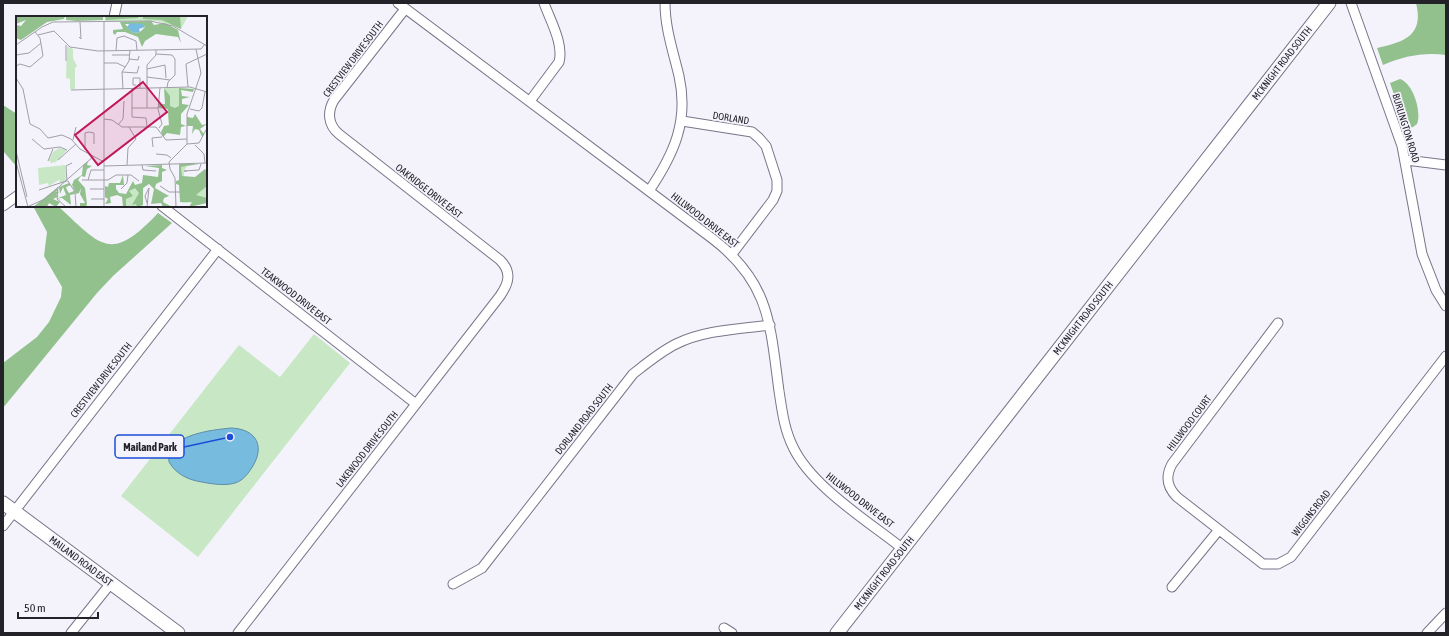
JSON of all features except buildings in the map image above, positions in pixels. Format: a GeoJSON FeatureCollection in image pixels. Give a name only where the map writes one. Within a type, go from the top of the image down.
{"type":"FeatureCollection","features":[{"type":"Feature","properties":{"kind":"street"},"geometry":{"type":"LineString","coordinates":[[114,16],[117,3]]}},
{"type":"Feature","properties":{"kind":"street"},"geometry":{"type":"LineString","coordinates":[[530,101],[559,62],[561,56],[560,47],[544,3]]}},
{"type":"Feature","properties":{"kind":"street"},"geometry":{"type":"LineString","coordinates":[[650,191],[662,172],[674,148],[682,121],[682,96],[679,76],[668,37],[665,3]]}},
{"type":"Feature","properties":{"kind":"street","name":"MCKNIGHT ROAD SOUTH"},"geometry":{"type":"LineString","coordinates":[[837,633],[1329,3]]}},
{"type":"Feature","properties":{"kind":"street","name":"BURLINGTON ROAD"},"geometry":{"type":"LineString","coordinates":[[1351,3],[1394,122],[1406,160],[1422,254],[1431,278],[1446,306]]}},
{"type":"Feature","properties":{"kind":"street","name":"HILLWOOD DRIVE EAST"},"geometry":{"type":"LineString","coordinates":[[402,6],[732,254],[747,271],[765,305],[770,325],[783,414],[788,434],[797,455],[808,470],[824,487],[903,549]]}},
{"type":"Feature","properties":{"kind":"street","name":"CRESTVIEW DRIVE SOUTH"},"geometry":{"type":"LineString","coordinates":[[332,126],[330,114],[334,100],[402,6]]}},
{"type":"Feature","properties":{"kind":"street","name":"DORLAND"},"geometry":{"type":"LineString","coordinates":[[682,121],[752,132],[766,146],[777,180],[777,191],[773,200],[732,254]]}},
{"type":"Feature","properties":{"kind":"street","name":"OAKRIDGE DRIVE EAST"},"geometry":{"type":"LineString","coordinates":[[332,126],[339,134],[498,258],[506,267],[509,276]]}},
{"type":"Feature","properties":{"kind":"street"},"geometry":{"type":"LineString","coordinates":[[1406,160],[1446,165]]}},
{"type":"Feature","properties":{"kind":"street"},"geometry":{"type":"LineString","coordinates":[[3,206],[16,197]]}},
{"type":"Feature","properties":{"kind":"street","name":"TEAKWOOD DRIVE EAST"},"geometry":{"type":"LineString","coordinates":[[163,207],[416,404]]}},
{"type":"Feature","properties":{"kind":"street","name":"CRESTVIEW DRIVE SOUTH"},"geometry":{"type":"LineString","coordinates":[[3,526],[218,249]]}},
{"type":"Feature","properties":{"kind":"street","name":"LAKEWOOD DRIVE SOUTH"},"geometry":{"type":"LineString","coordinates":[[238,633],[500,296],[507,286],[509,276]]}},
{"type":"Feature","properties":{"kind":"street","name":"HILLWOOD COURT"},"geometry":{"type":"LineString","coordinates":[[1218,531],[1172,492],[1167,477],[1169,469],[1278,324]]}},
{"type":"Feature","properties":{"kind":"street","name":"DORLAND ROAD SOUTH"},"geometry":{"type":"LineString","coordinates":[[453,584],[482,568],[633,374],[647,363],[677,344],[694,337],[713,332],[770,325]]}},
{"type":"Feature","properties":{"kind":"street","name":"WIGGINS ROAD"},"geometry":{"type":"LineString","coordinates":[[1218,531],[1263,564],[1271,565],[1286,561],[1446,356]]}},
{"type":"Feature","properties":{"kind":"street","name":"MAILAND ROAD EAST"},"geometry":{"type":"LineString","coordinates":[[3,503],[178,633]]}},
{"type":"Feature","properties":{"kind":"street"},"geometry":{"type":"LineString","coordinates":[[1172,587],[1218,531]]}},
{"type":"Feature","properties":{"kind":"street"},"geometry":{"type":"LineString","coordinates":[[72,633],[111,583]]}},
{"type":"Feature","properties":{"kind":"street"},"geometry":{"type":"LineString","coordinates":[[1426,633],[1446,613]]}},
{"type":"Feature","properties":{"kind":"green space"},"geometry":{"type":"Polygon","coordinates":[[[1416,3],[1446,3],[1446,55],[1430,54],[1414,56],[1399,59],[1383,65],[1377,48],[1404,40],[1415,30],[1418,14],[1416,3]]]}},
{"type":"Feature","properties":{"kind":"green space"},"geometry":{"type":"Polygon","coordinates":[[[1400,79],[1409,86],[1415,98],[1418,112],[1417,124],[1406,129],[1390,83],[1400,79]]]}},
{"type":"Feature","properties":{"kind":"green space"},"geometry":{"type":"Polygon","coordinates":[[[3,105],[16,113],[16,166],[3,151],[3,105]]]}},
{"type":"Feature","properties":{"kind":"green space"},"geometry":{"type":"Polygon","coordinates":[[[34,207],[59,207],[86,231],[107,244],[117,244],[129,239],[142,229],[158,213],[172,223],[113,276],[97,293],[3,408],[3,363],[37,337],[49,322],[61,297],[62,287],[44,256],[47,232],[34,207]]]}},
{"type":"Feature","properties":{"kind":"green space"},"geometry":{"type":"Polygon","coordinates":[[[314,334],[350,363],[198,557],[121,496],[239,345],[280,377],[314,334]]]}},
{"type":"Feature","properties":{"kind":"water"},"geometry":{"type":"Polygon","coordinates":[[[231,428],[240,429],[253,436],[258,447],[256,461],[244,478],[240,481],[223,485],[197,481],[187,478],[179,473],[169,462],[170,453],[174,446],[182,440],[212,430],[231,428]]]}},
{"type":"Feature","properties":{"kind":"place","name":"Mailand Park"},"geometry":{"type":"Point","coordinates":[230,437]}}]}
